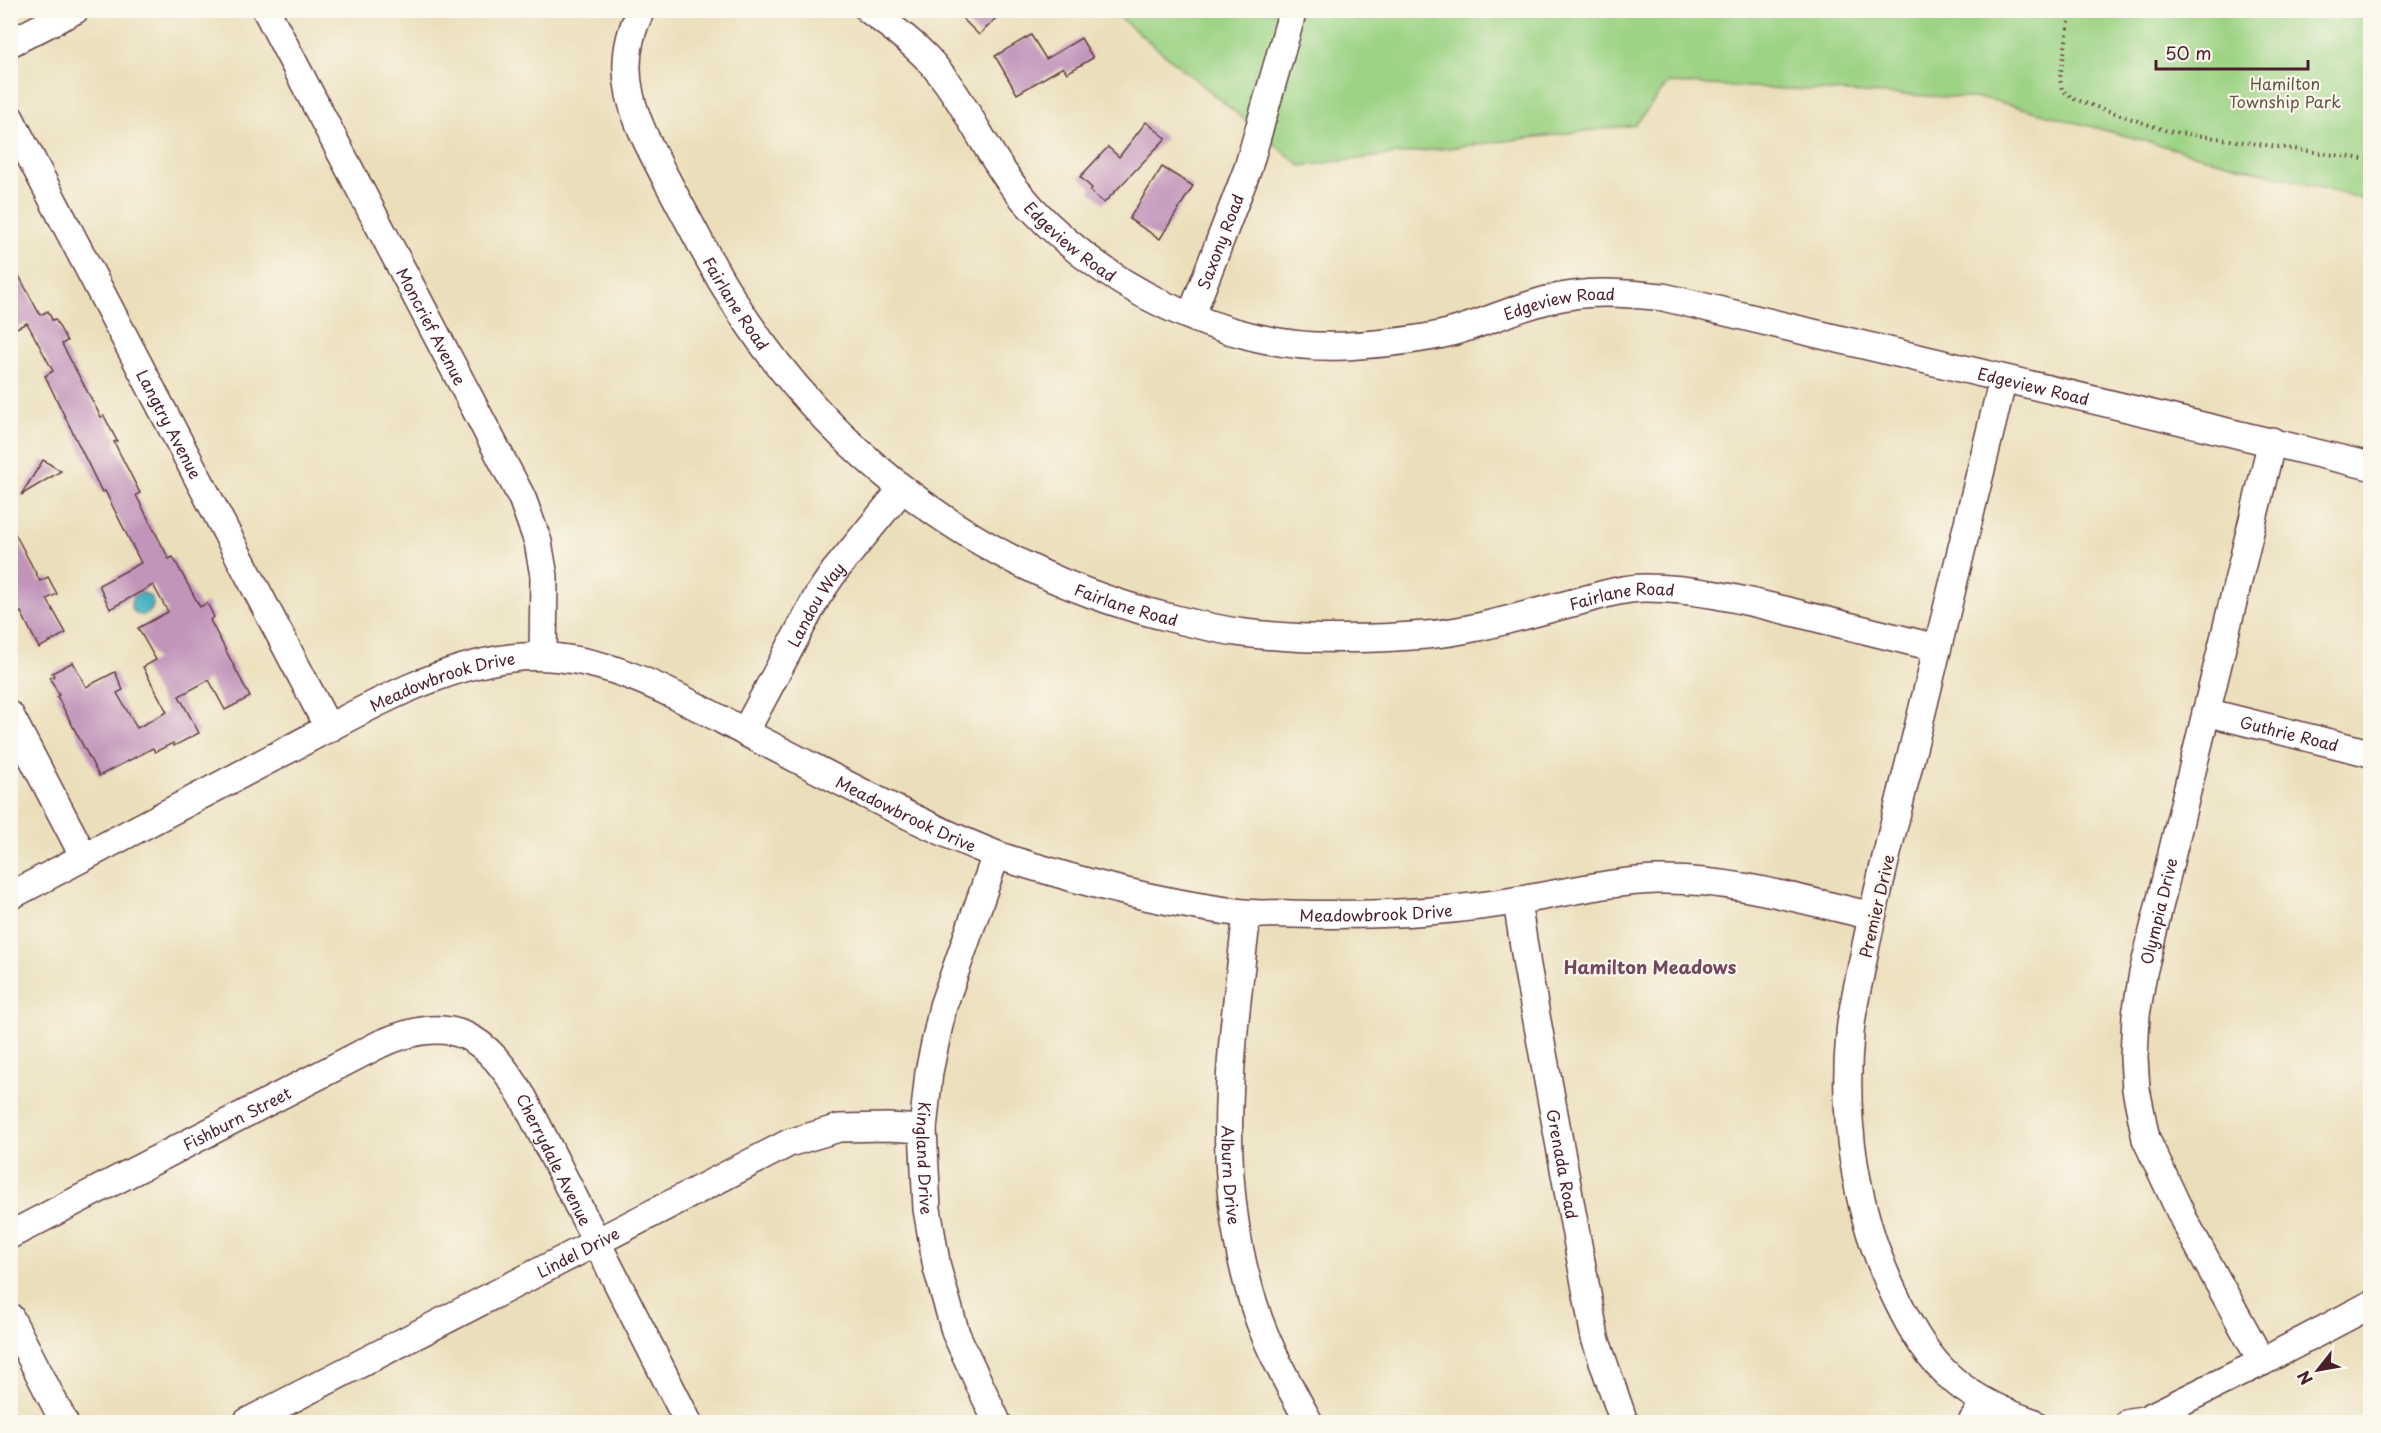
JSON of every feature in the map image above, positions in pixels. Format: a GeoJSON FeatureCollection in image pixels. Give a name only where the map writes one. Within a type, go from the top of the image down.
{"type":"FeatureCollection","features":[{"type":"Feature","properties":{"kind":"street"},"geometry":{"type":"LineString","coordinates":[[10,43],[75,10]]}},
{"type":"Feature","properties":{"kind":"street","name":"Moncrief Avenue"},"geometry":{"type":"LineString","coordinates":[[266,10],[522,498],[538,542],[544,576],[543,656]]}},
{"type":"Feature","properties":{"kind":"street","name":"Fairlane Road"},"geometry":{"type":"LineString","coordinates":[[641,10],[631,36],[626,63],[632,107],[647,142],[718,277],[768,352],[804,396],[858,452],[902,489],[944,519],[1004,555],[1052,578],[1116,603],[1216,629],[1272,636],[1323,639],[1433,635],[1481,626],[1615,591],[1657,588],[1729,597],[1937,648]]}},
{"type":"Feature","properties":{"kind":"street","name":"Edgeview Road"},"geometry":{"type":"LineString","coordinates":[[869,10],[928,59],[947,84],[992,158],[1042,220],[1087,260],[1109,275],[1148,297],[1218,326],[1275,341],[1334,347],[1376,345],[1449,333],[1535,303],[1573,295],[1617,293],[1663,297],[2370,466]]}},
{"type":"Feature","properties":{"kind":"street","name":"Saxony Road"},"geometry":{"type":"LineString","coordinates":[[1191,316],[1248,168],[1293,10]]}},
{"type":"Feature","properties":{"kind":"street","name":"Langtry Avenue"},"geometry":{"type":"LineString","coordinates":[[10,118],[329,729]]}},
{"type":"Feature","properties":{"kind":"street","name":"Premier Drive"},"geometry":{"type":"LineString","coordinates":[[2003,379],[1872,916],[1853,1010],[1847,1096],[1857,1178],[1870,1233],[1883,1268],[1916,1339],[1979,1412],[2006,1413],[2032,1422]]}},
{"type":"Feature","properties":{"kind":"street","name":"Olympia Drive"},"geometry":{"type":"LineString","coordinates":[[2262,1362],[2184,1220],[2146,1139],[2136,1089],[2135,1036],[2141,984],[2272,441]]}},
{"type":"Feature","properties":{"kind":"street","name":"Landou Way"},"geometry":{"type":"LineString","coordinates":[[745,732],[817,597],[834,572],[902,489]]}},
{"type":"Feature","properties":{"kind":"street","name":"Meadowbrook Drive"},"geometry":{"type":"LineString","coordinates":[[10,896],[432,677],[485,662],[543,656],[591,663],[639,678],[678,695],[909,816],[996,855],[1092,884],[1246,914],[1334,916],[1398,914],[1517,901],[1608,884],[1659,880],[1722,884],[1872,916]]}},
{"type":"Feature","properties":{"kind":"street","name":"Guthrie Road"},"geometry":{"type":"LineString","coordinates":[[2206,712],[2370,753]]}},
{"type":"Feature","properties":{"kind":"street"},"geometry":{"type":"LineString","coordinates":[[10,715],[84,857]]}},
{"type":"Feature","properties":{"kind":"street","name":"Kingland Drive"},"geometry":{"type":"LineString","coordinates":[[996,855],[943,1006],[929,1072],[923,1129],[927,1209],[937,1268],[956,1334],[997,1422]]}},
{"type":"Feature","properties":{"kind":"street","name":"Grenada Road"},"geometry":{"type":"LineString","coordinates":[[1517,901],[1594,1338],[1624,1422]]}},
{"type":"Feature","properties":{"kind":"street","name":"Alburn Drive"},"geometry":{"type":"LineString","coordinates":[[1246,914],[1228,1095],[1229,1188],[1239,1246],[1260,1320],[1275,1357],[1309,1422]]}},
{"type":"Feature","properties":{"kind":"street","name":"Fishburn Street"},"geometry":{"type":"LineString","coordinates":[[10,1235],[396,1037],[415,1031],[437,1030],[459,1033],[470,1038]]}},
{"type":"Feature","properties":{"kind":"street","name":"Cherrydale Avenue"},"geometry":{"type":"LineString","coordinates":[[470,1038],[497,1058],[524,1099],[688,1422]]}},
{"type":"Feature","properties":{"kind":"street","name":"Lindel Drive"},"geometry":{"type":"LineString","coordinates":[[247,1422],[797,1140],[839,1128],[923,1129]]}},
{"type":"Feature","properties":{"kind":"street"},"geometry":{"type":"LineString","coordinates":[[2129,1422],[2144,1420],[2262,1362],[2370,1305]]}},
{"type":"Feature","properties":{"kind":"street"},"geometry":{"type":"LineString","coordinates":[[10,1317],[64,1422]]}},
{"type":"Feature","properties":{"kind":"path"},"geometry":{"type":"LineString","coordinates":[[2071,10],[2060,78],[2062,90],[2074,99],[2167,131],[2370,160]]}},
{"type":"Feature","properties":{"kind":"green space","name":"Hamilton Township Park"},"geometry":{"type":"Polygon","coordinates":[[[1112,11],[2370,11],[2370,201],[1988,99],[1668,83],[1635,125],[1301,166],[1112,11]]]}},
{"type":"Feature","properties":{"kind":"water"},"geometry":{"type":"Polygon","coordinates":[[[142,593],[150,596],[153,604],[150,612],[142,615],[134,612],[131,604],[134,596],[142,593]]]}},
{"type":"Feature","properties":{"kind":"building"},"geometry":{"type":"Polygon","coordinates":[[[954,10],[1004,10],[979,35],[954,10]]]}},
{"type":"Feature","properties":{"kind":"building"},"geometry":{"type":"Polygon","coordinates":[[[1031,35],[1046,59],[1081,38],[1093,58],[1067,73],[1063,67],[1017,94],[995,56],[1031,35]]]}},
{"type":"Feature","properties":{"kind":"building"},"geometry":{"type":"Polygon","coordinates":[[[1146,122],[1166,138],[1104,203],[1090,191],[1092,188],[1080,177],[1108,147],[1119,157],[1146,122]]]}},
{"type":"Feature","properties":{"kind":"building"},"geometry":{"type":"Polygon","coordinates":[[[1162,167],[1193,186],[1160,239],[1129,219],[1162,167]]]}},
{"type":"Feature","properties":{"kind":"building"},"geometry":{"type":"Polygon","coordinates":[[[10,259],[40,315],[48,311],[52,320],[55,319],[67,341],[62,344],[101,417],[104,416],[117,441],[114,442],[140,493],[136,495],[169,559],[173,557],[200,607],[207,603],[214,617],[210,620],[250,697],[225,710],[209,680],[179,696],[199,733],[174,746],[173,743],[155,752],[153,748],[99,776],[57,696],[59,695],[50,678],[54,676],[52,673],[73,662],[86,687],[115,672],[123,690],[117,693],[137,728],[167,712],[143,667],[156,660],[138,628],[168,612],[153,585],[110,609],[99,585],[141,563],[105,491],[102,492],[45,376],[53,371],[27,323],[10,331],[10,259]]]}},
{"type":"Feature","properties":{"kind":"building"},"geometry":{"type":"Polygon","coordinates":[[[43,460],[61,471],[21,495],[43,460]]]}},
{"type":"Feature","properties":{"kind":"building"},"geometry":{"type":"Polygon","coordinates":[[[10,524],[40,581],[48,577],[57,594],[47,599],[66,633],[39,648],[21,612],[17,614],[10,601],[10,524]]]}},
{"type":"Feature","properties":{"kind":"district","name":"Hamilton Meadows"},"geometry":{"type":"Point","coordinates":[1650,966]}}]}
